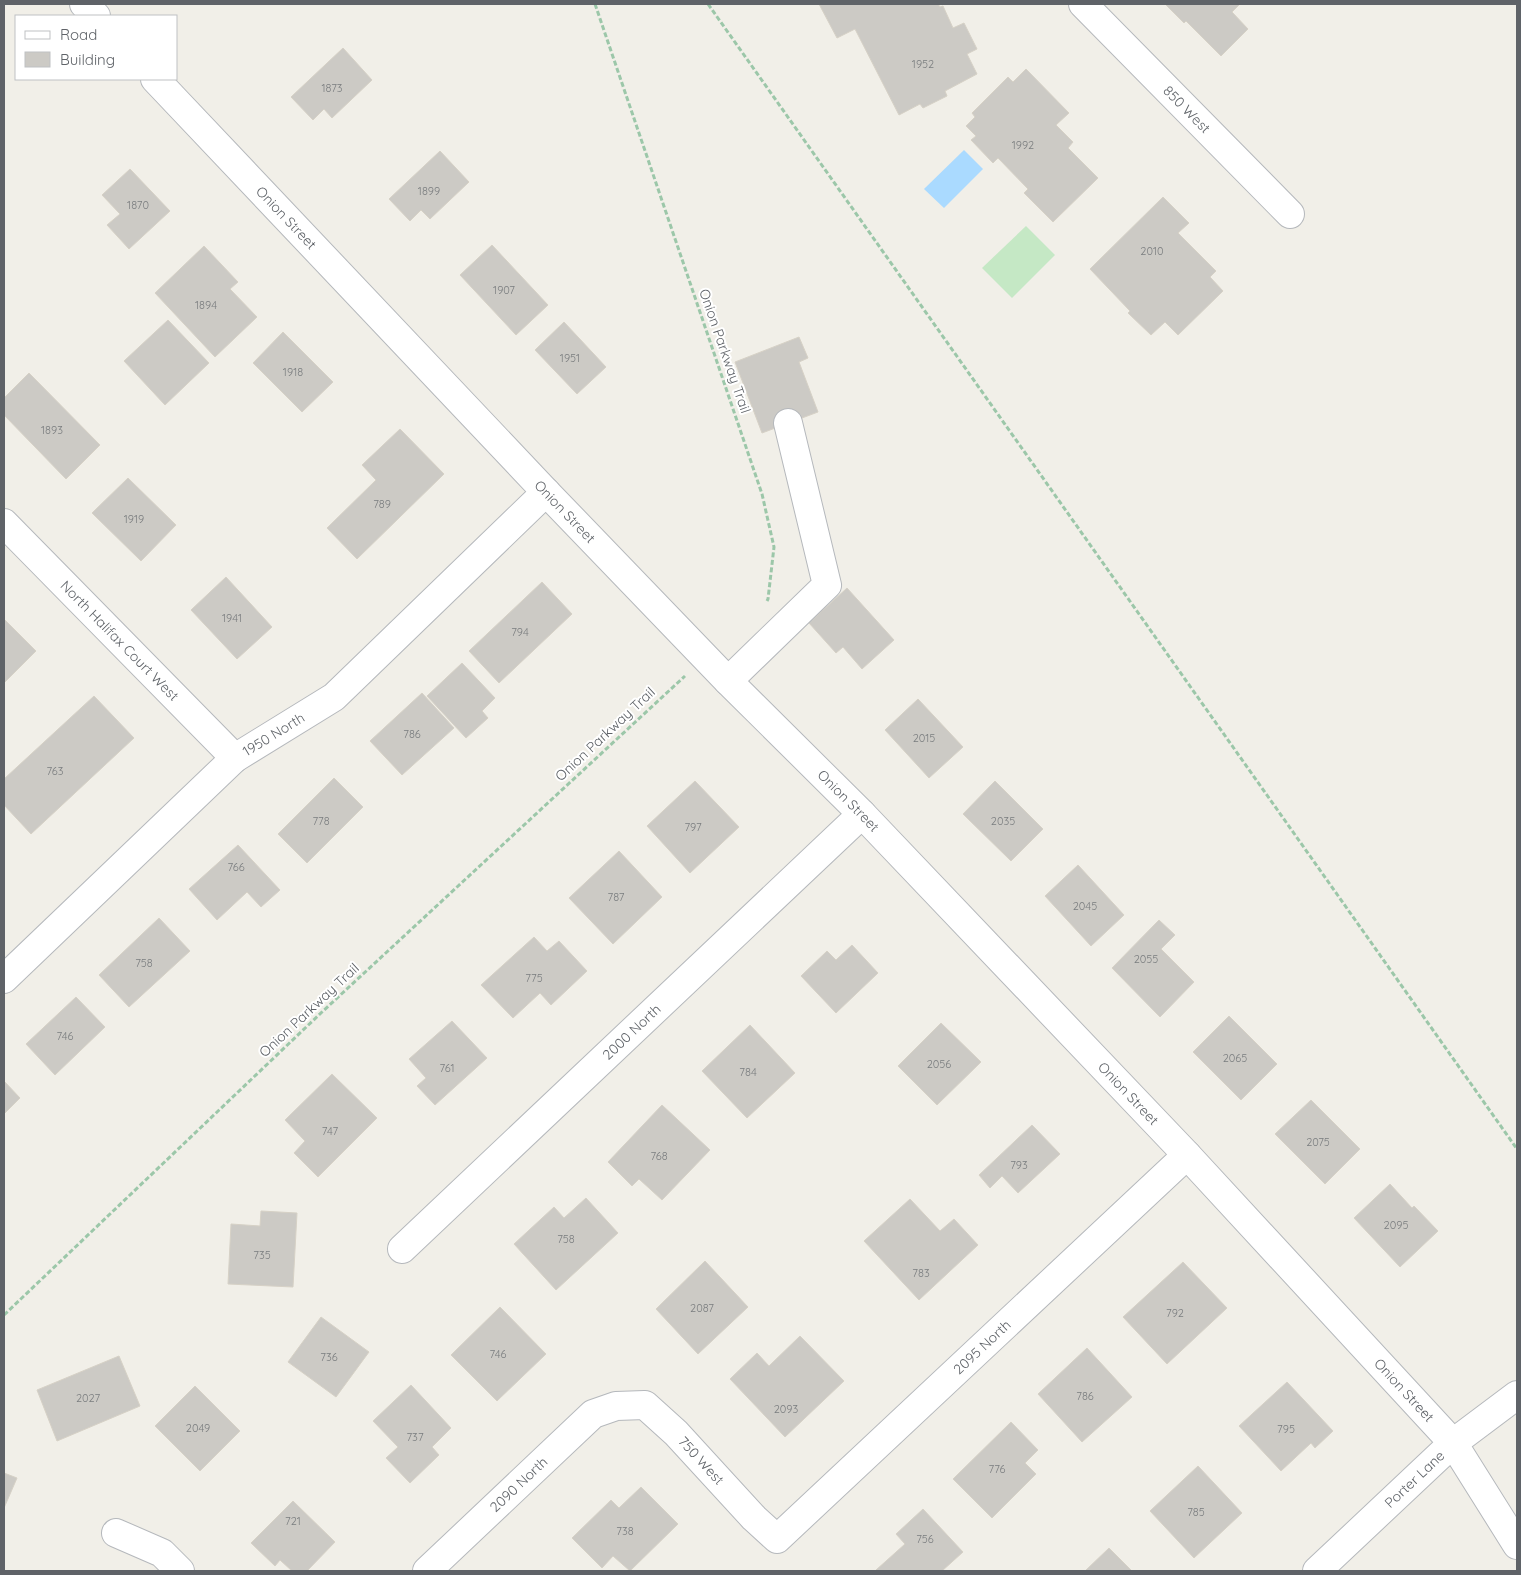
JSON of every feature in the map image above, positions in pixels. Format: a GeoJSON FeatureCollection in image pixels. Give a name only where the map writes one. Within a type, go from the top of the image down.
{"type":"FeatureCollection","features":[{"type":"Feature","properties":{"kind":"street"},"geometry":{"type":"LineString","coordinates":[[84,4],[95,15]]}},
{"type":"Feature","properties":{"kind":"street","name":"850 West"},"geometry":{"type":"LineString","coordinates":[[1083,4],[1290,214]]}},
{"type":"Feature","properties":{"kind":"street","name":"Onion Street"},"geometry":{"type":"LineString","coordinates":[[156,80],[546,492],[728,681],[862,814],[1187,1155],[1453,1443],[1517,1544]]}},
{"type":"Feature","properties":{"kind":"street"},"geometry":{"type":"LineString","coordinates":[[728,681],[827,585],[788,423]]}},
{"type":"Feature","properties":{"kind":"street","name":"1950 North"},"geometry":{"type":"LineString","coordinates":[[4,980],[234,758],[334,697],[546,492]]}},
{"type":"Feature","properties":{"kind":"street","name":"North Halifax Court West"},"geometry":{"type":"LineString","coordinates":[[4,522],[234,758]]}},
{"type":"Feature","properties":{"kind":"street","name":"2000 North"},"geometry":{"type":"LineString","coordinates":[[402,1249],[862,814]]}},
{"type":"Feature","properties":{"kind":"street","name":"2095 North"},"geometry":{"type":"LineString","coordinates":[[777,1539],[1187,1155]]}},
{"type":"Feature","properties":{"kind":"street","name":"Porter Lane"},"geometry":{"type":"LineString","coordinates":[[1317,1571],[1453,1443],[1517,1395]]}},
{"type":"Feature","properties":{"kind":"street","name":"750 West"},"geometry":{"type":"LineString","coordinates":[[616,1406],[645,1405],[676,1433],[754,1518],[777,1539]]}},
{"type":"Feature","properties":{"kind":"street","name":"2090 North"},"geometry":{"type":"LineString","coordinates":[[427,1571],[593,1414],[616,1406]]}},
{"type":"Feature","properties":{"kind":"street"},"geometry":{"type":"LineString","coordinates":[[116,1533],[162,1553],[180,1571]]}},
{"type":"Feature","properties":{"kind":"path","name":"Onion Parkway Trail"},"geometry":{"type":"LineString","coordinates":[[595,4],[762,494],[774,547],[768,599],[761,606]]}},
{"type":"Feature","properties":{"kind":"path"},"geometry":{"type":"LineString","coordinates":[[708,4],[1517,1149]]}},
{"type":"Feature","properties":{"kind":"path","name":"Onion Parkway Trail"},"geometry":{"type":"LineString","coordinates":[[4,1315],[322,1012],[706,658]]}},
{"type":"Feature","properties":{"kind":"green space"},"geometry":{"type":"Polygon","coordinates":[[[1026,226],[1055,255],[1012,298],[982,268],[1026,226]]]}},
{"type":"Feature","properties":{"kind":"water"},"geometry":{"type":"Polygon","coordinates":[[[964,150],[983,169],[944,208],[924,189],[964,150]]]}},
{"type":"Feature","properties":{"kind":"building"},"geometry":{"type":"Polygon","coordinates":[[[819,4],[938,4],[940,7],[943,6],[953,28],[964,23],[977,49],[967,54],[977,74],[945,91],[947,96],[923,108],[920,104],[899,115],[855,29],[837,38],[819,4]]]}},
{"type":"Feature","properties":{"kind":"building"},"geometry":{"type":"Polygon","coordinates":[[[1165,4],[1240,4],[1232,12],[1248,29],[1221,56],[1186,21],[1184,23],[1165,4]]]}},
{"type":"Feature","properties":{"kind":"building"},"geometry":{"type":"Polygon","coordinates":[[[343,48],[372,80],[332,118],[324,109],[313,120],[291,97],[343,48]]]}},
{"type":"Feature","properties":{"kind":"building"},"geometry":{"type":"Polygon","coordinates":[[[1026,69],[1069,113],[1056,125],[1073,142],[1068,148],[1098,178],[1053,222],[1024,193],[1028,189],[998,158],[993,163],[971,140],[976,136],[966,126],[975,117],[972,113],[1008,77],[1013,82],[1026,69]]]}},
{"type":"Feature","properties":{"kind":"building"},"geometry":{"type":"Polygon","coordinates":[[[440,151],[469,182],[430,219],[421,210],[410,221],[389,199],[440,151]]]}},
{"type":"Feature","properties":{"kind":"building"},"geometry":{"type":"Polygon","coordinates":[[[130,169],[170,211],[129,249],[107,225],[120,214],[102,195],[130,169]]]}},
{"type":"Feature","properties":{"kind":"building"},"geometry":{"type":"Polygon","coordinates":[[[1163,197],[1189,223],[1178,233],[1216,271],[1210,277],[1223,291],[1178,335],[1165,322],[1151,335],[1128,313],[1130,311],[1090,269],[1163,197]]]}},
{"type":"Feature","properties":{"kind":"building"},"geometry":{"type":"Polygon","coordinates":[[[492,245],[548,305],[516,335],[460,275],[492,245]]]}},
{"type":"Feature","properties":{"kind":"building"},"geometry":{"type":"Polygon","coordinates":[[[204,246],[238,282],[230,289],[257,317],[215,357],[155,293],[204,246]]]}},
{"type":"Feature","properties":{"kind":"building"},"geometry":{"type":"Polygon","coordinates":[[[168,320],[209,363],[165,405],[124,361],[168,320]]]}},
{"type":"Feature","properties":{"kind":"building"},"geometry":{"type":"Polygon","coordinates":[[[564,322],[606,367],[577,394],[535,350],[564,322]]]}},
{"type":"Feature","properties":{"kind":"building"},"geometry":{"type":"Polygon","coordinates":[[[283,332],[333,382],[302,412],[253,363],[283,332]]]}},
{"type":"Feature","properties":{"kind":"building"},"geometry":{"type":"Polygon","coordinates":[[[799,337],[808,358],[799,362],[818,412],[762,433],[735,362],[799,337]]]}},
{"type":"Feature","properties":{"kind":"building"},"geometry":{"type":"Polygon","coordinates":[[[29,373],[100,445],[66,479],[4,415],[4,398],[29,373]]]}},
{"type":"Feature","properties":{"kind":"building"},"geometry":{"type":"Polygon","coordinates":[[[400,429],[444,474],[357,559],[327,528],[376,480],[362,465],[400,429]]]}},
{"type":"Feature","properties":{"kind":"building"},"geometry":{"type":"Polygon","coordinates":[[[128,478],[176,525],[141,561],[92,513],[128,478]]]}},
{"type":"Feature","properties":{"kind":"building"},"geometry":{"type":"Polygon","coordinates":[[[226,577],[272,627],[237,659],[191,610],[226,577]]]}},
{"type":"Feature","properties":{"kind":"building"},"geometry":{"type":"Polygon","coordinates":[[[542,582],[572,614],[499,683],[469,651],[542,582]]]}},
{"type":"Feature","properties":{"kind":"building"},"geometry":{"type":"Polygon","coordinates":[[[847,588],[894,640],[862,669],[843,647],[836,653],[809,623],[847,588]]]}},
{"type":"Feature","properties":{"kind":"building"},"geometry":{"type":"Polygon","coordinates":[[[4,619],[36,651],[4,683],[4,619]]]}},
{"type":"Feature","properties":{"kind":"building"},"geometry":{"type":"Polygon","coordinates":[[[462,663],[495,698],[482,711],[488,718],[466,738],[427,696],[462,663]]]}},
{"type":"Feature","properties":{"kind":"building"},"geometry":{"type":"Polygon","coordinates":[[[422,693],[454,728],[402,775],[370,741],[422,693]]]}},
{"type":"Feature","properties":{"kind":"building"},"geometry":{"type":"Polygon","coordinates":[[[94,696],[134,738],[31,834],[4,805],[4,779],[94,696]]]}},
{"type":"Feature","properties":{"kind":"building"},"geometry":{"type":"Polygon","coordinates":[[[918,699],[963,747],[929,778],[885,730],[918,699]]]}},
{"type":"Feature","properties":{"kind":"building"},"geometry":{"type":"Polygon","coordinates":[[[334,778],[363,807],[307,863],[278,834],[334,778]]]}},
{"type":"Feature","properties":{"kind":"building"},"geometry":{"type":"Polygon","coordinates":[[[695,781],[739,827],[690,873],[647,826],[695,781]]]}},
{"type":"Feature","properties":{"kind":"building"},"geometry":{"type":"Polygon","coordinates":[[[995,781],[1043,829],[1011,861],[963,814],[995,781]]]}},
{"type":"Feature","properties":{"kind":"building"},"geometry":{"type":"Polygon","coordinates":[[[238,845],[280,890],[261,907],[247,892],[217,920],[189,889],[238,845]]]}},
{"type":"Feature","properties":{"kind":"building"},"geometry":{"type":"Polygon","coordinates":[[[619,851],[662,897],[613,944],[569,898],[619,851]]]}},
{"type":"Feature","properties":{"kind":"building"},"geometry":{"type":"Polygon","coordinates":[[[1078,865],[1124,915],[1091,946],[1045,896],[1078,865]]]}},
{"type":"Feature","properties":{"kind":"building"},"geometry":{"type":"Polygon","coordinates":[[[159,918],[190,951],[129,1007],[99,975],[159,918]]]}},
{"type":"Feature","properties":{"kind":"building"},"geometry":{"type":"Polygon","coordinates":[[[1159,920],[1175,935],[1161,949],[1194,982],[1160,1017],[1112,968],[1159,920]]]}},
{"type":"Feature","properties":{"kind":"building"},"geometry":{"type":"Polygon","coordinates":[[[534,937],[547,951],[559,941],[587,971],[551,1005],[540,993],[513,1018],[481,985],[534,937]]]}},
{"type":"Feature","properties":{"kind":"building"},"geometry":{"type":"Polygon","coordinates":[[[852,945],[878,973],[836,1013],[801,976],[827,951],[836,960],[852,945]]]}},
{"type":"Feature","properties":{"kind":"building"},"geometry":{"type":"Polygon","coordinates":[[[76,997],[105,1027],[55,1075],[26,1044],[76,997]]]}},
{"type":"Feature","properties":{"kind":"building"},"geometry":{"type":"Polygon","coordinates":[[[1229,1016],[1277,1064],[1241,1100],[1193,1052],[1229,1016]]]}},
{"type":"Feature","properties":{"kind":"building"},"geometry":{"type":"Polygon","coordinates":[[[452,1021],[487,1058],[435,1105],[417,1086],[426,1078],[409,1059],[452,1021]]]}},
{"type":"Feature","properties":{"kind":"building"},"geometry":{"type":"Polygon","coordinates":[[[941,1023],[981,1062],[937,1105],[898,1066],[941,1023]]]}},
{"type":"Feature","properties":{"kind":"building"},"geometry":{"type":"Polygon","coordinates":[[[750,1025],[795,1073],[747,1118],[702,1071],[750,1025]]]}},
{"type":"Feature","properties":{"kind":"building"},"geometry":{"type":"Polygon","coordinates":[[[332,1074],[377,1118],[318,1177],[294,1153],[305,1141],[285,1120],[332,1074]]]}},
{"type":"Feature","properties":{"kind":"building"},"geometry":{"type":"Polygon","coordinates":[[[4,1081],[20,1098],[4,1114],[4,1081]]]}},
{"type":"Feature","properties":{"kind":"building"},"geometry":{"type":"Polygon","coordinates":[[[1311,1100],[1360,1149],[1325,1184],[1275,1134],[1311,1100]]]}},
{"type":"Feature","properties":{"kind":"building"},"geometry":{"type":"Polygon","coordinates":[[[662,1105],[710,1150],[662,1200],[639,1179],[632,1186],[608,1162],[662,1105]]]}},
{"type":"Feature","properties":{"kind":"building"},"geometry":{"type":"Polygon","coordinates":[[[1032,1125],[1060,1154],[1018,1193],[1002,1176],[990,1188],[979,1175],[1032,1125]]]}},
{"type":"Feature","properties":{"kind":"building"},"geometry":{"type":"Polygon","coordinates":[[[1390,1184],[1412,1208],[1414,1206],[1438,1231],[1400,1267],[1354,1218],[1390,1184]]]}},
{"type":"Feature","properties":{"kind":"building"},"geometry":{"type":"Polygon","coordinates":[[[586,1198],[618,1233],[556,1290],[514,1244],[554,1207],[564,1218],[586,1198]]]}},
{"type":"Feature","properties":{"kind":"building"},"geometry":{"type":"Polygon","coordinates":[[[910,1199],[940,1231],[954,1219],[978,1245],[919,1300],[864,1241],[910,1199]]]}},
{"type":"Feature","properties":{"kind":"building"},"geometry":{"type":"Polygon","coordinates":[[[261,1211],[297,1213],[293,1287],[228,1284],[231,1224],[260,1226],[261,1211]]]}},
{"type":"Feature","properties":{"kind":"building"},"geometry":{"type":"Polygon","coordinates":[[[705,1261],[748,1307],[698,1354],[656,1309],[705,1261]]]}},
{"type":"Feature","properties":{"kind":"building"},"geometry":{"type":"Polygon","coordinates":[[[1183,1262],[1227,1308],[1167,1364],[1123,1317],[1183,1262]]]}},
{"type":"Feature","properties":{"kind":"building"},"geometry":{"type":"Polygon","coordinates":[[[500,1307],[546,1354],[497,1401],[451,1355],[500,1307]]]}},
{"type":"Feature","properties":{"kind":"building"},"geometry":{"type":"Polygon","coordinates":[[[321,1317],[369,1352],[336,1397],[288,1362],[321,1317]]]}},
{"type":"Feature","properties":{"kind":"building"},"geometry":{"type":"Polygon","coordinates":[[[800,1336],[844,1381],[785,1437],[730,1379],[757,1353],[769,1366],[800,1336]]]}},
{"type":"Feature","properties":{"kind":"building"},"geometry":{"type":"Polygon","coordinates":[[[1087,1348],[1132,1397],[1082,1442],[1038,1394],[1087,1348]]]}},
{"type":"Feature","properties":{"kind":"building"},"geometry":{"type":"Polygon","coordinates":[[[119,1356],[140,1406],[57,1441],[37,1390],[119,1356]]]}},
{"type":"Feature","properties":{"kind":"building"},"geometry":{"type":"Polygon","coordinates":[[[1287,1382],[1333,1431],[1315,1448],[1311,1443],[1281,1471],[1239,1426],[1287,1382]]]}},
{"type":"Feature","properties":{"kind":"building"},"geometry":{"type":"Polygon","coordinates":[[[411,1385],[451,1428],[432,1447],[439,1455],[410,1483],[386,1458],[398,1447],[373,1421],[411,1385]]]}},
{"type":"Feature","properties":{"kind":"building"},"geometry":{"type":"Polygon","coordinates":[[[195,1386],[240,1431],[200,1471],[155,1426],[195,1386]]]}},
{"type":"Feature","properties":{"kind":"building"},"geometry":{"type":"Polygon","coordinates":[[[1011,1422],[1038,1450],[1025,1463],[1036,1474],[992,1518],[953,1479],[1011,1422]]]}},
{"type":"Feature","properties":{"kind":"building"},"geometry":{"type":"Polygon","coordinates":[[[1198,1466],[1242,1513],[1194,1558],[1150,1511],[1198,1466]]]}},
{"type":"Feature","properties":{"kind":"building"},"geometry":{"type":"Polygon","coordinates":[[[4,1473],[17,1478],[4,1508],[4,1473]]]}},
{"type":"Feature","properties":{"kind":"building"},"geometry":{"type":"Polygon","coordinates":[[[641,1487],[678,1524],[630,1571],[613,1556],[602,1568],[572,1538],[611,1500],[619,1508],[641,1487]]]}},
{"type":"Feature","properties":{"kind":"building"},"geometry":{"type":"Polygon","coordinates":[[[293,1501],[335,1542],[307,1571],[292,1571],[280,1560],[275,1566],[251,1543],[293,1501]]]}},
{"type":"Feature","properties":{"kind":"building"},"geometry":{"type":"Polygon","coordinates":[[[923,1509],[963,1552],[942,1571],[877,1571],[905,1544],[896,1534],[923,1509]]]}},
{"type":"Feature","properties":{"kind":"building"},"geometry":{"type":"Polygon","coordinates":[[[1109,1548],[1132,1571],[1085,1571],[1109,1548]]]}}]}
